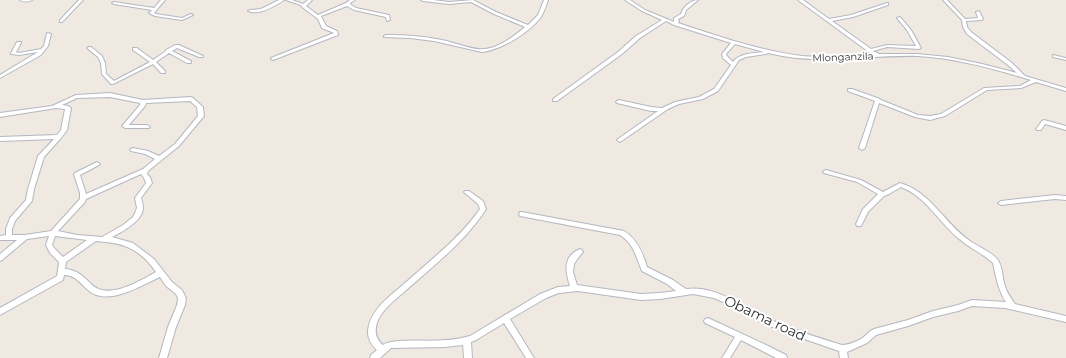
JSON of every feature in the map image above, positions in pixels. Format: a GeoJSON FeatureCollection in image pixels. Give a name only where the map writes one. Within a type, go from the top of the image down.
{"type":"FeatureCollection","features":[{"type":"Feature","properties":{"kind":"street"},"geometry":{"type":"LineString","coordinates":[[22,0],[30,0]]}},
{"type":"Feature","properties":{"kind":"street"},"geometry":{"type":"LineString","coordinates":[[61,21],[81,0]]}},
{"type":"Feature","properties":{"kind":"street"},"geometry":{"type":"LineString","coordinates":[[163,0],[151,13],[155,15],[182,19],[191,15]]}},
{"type":"Feature","properties":{"kind":"street"},"geometry":{"type":"LineString","coordinates":[[250,11],[262,10],[282,0]]}},
{"type":"Feature","properties":{"kind":"street"},"geometry":{"type":"LineString","coordinates":[[273,59],[336,34],[324,26],[318,16],[305,8],[304,5],[288,0]]}},
{"type":"Feature","properties":{"kind":"street"},"geometry":{"type":"LineString","coordinates":[[304,5],[310,0]]}},
{"type":"Feature","properties":{"kind":"street"},"geometry":{"type":"LineString","coordinates":[[423,0],[450,3],[471,1],[528,27]]}},
{"type":"Feature","properties":{"kind":"street"},"geometry":{"type":"LineString","coordinates":[[386,36],[430,39],[483,52],[512,40],[516,35],[528,27],[540,16],[546,0]]}},
{"type":"Feature","properties":{"kind":"street","name":"Mlonganzila"},"geometry":{"type":"LineString","coordinates":[[627,0],[639,9],[665,20],[733,43],[770,53],[819,58],[930,56],[995,69],[1066,90]]}},
{"type":"Feature","properties":{"kind":"street"},"geometry":{"type":"LineString","coordinates":[[676,24],[676,18],[683,15],[684,10],[696,0]]}},
{"type":"Feature","properties":{"kind":"street"},"geometry":{"type":"LineString","coordinates":[[800,0],[878,56]]}},
{"type":"Feature","properties":{"kind":"street"},"geometry":{"type":"LineString","coordinates":[[945,0],[964,20],[965,27],[969,33],[1025,77]]}},
{"type":"Feature","properties":{"kind":"street"},"geometry":{"type":"LineString","coordinates":[[340,1],[350,2],[355,9],[388,16],[388,20]]}},
{"type":"Feature","properties":{"kind":"street"},"geometry":{"type":"LineString","coordinates":[[318,16],[350,2]]}},
{"type":"Feature","properties":{"kind":"street"},"geometry":{"type":"LineString","coordinates":[[114,3],[154,9]]}},
{"type":"Feature","properties":{"kind":"street"},"geometry":{"type":"LineString","coordinates":[[828,20],[852,16],[887,4]]}},
{"type":"Feature","properties":{"kind":"street"},"geometry":{"type":"LineString","coordinates":[[964,20],[982,19],[978,12]]}},
{"type":"Feature","properties":{"kind":"street"},"geometry":{"type":"LineString","coordinates":[[870,50],[887,46],[919,48],[909,30],[899,18]]}},
{"type":"Feature","properties":{"kind":"street"},"geometry":{"type":"LineString","coordinates":[[555,100],[620,53],[638,37],[665,20]]}},
{"type":"Feature","properties":{"kind":"street"},"geometry":{"type":"LineString","coordinates":[[0,77],[29,61],[43,50],[46,46],[49,34]]}},
{"type":"Feature","properties":{"kind":"street"},"geometry":{"type":"LineString","coordinates":[[19,43],[12,53],[18,54],[43,50]]}},
{"type":"Feature","properties":{"kind":"street"},"geometry":{"type":"LineString","coordinates":[[733,43],[724,54],[725,57],[734,64]]}},
{"type":"Feature","properties":{"kind":"street"},"geometry":{"type":"LineString","coordinates":[[113,83],[153,62],[178,46],[201,56]]}},
{"type":"Feature","properties":{"kind":"street"},"geometry":{"type":"LineString","coordinates":[[88,48],[100,56],[103,63],[104,74],[113,83],[113,91],[110,95]]}},
{"type":"Feature","properties":{"kind":"street"},"geometry":{"type":"LineString","coordinates":[[135,49],[153,62],[163,72]]}},
{"type":"Feature","properties":{"kind":"street"},"geometry":{"type":"LineString","coordinates":[[168,51],[189,62]]}},
{"type":"Feature","properties":{"kind":"street"},"geometry":{"type":"LineString","coordinates":[[620,140],[664,110],[677,103],[701,98],[712,93],[721,84],[734,64],[741,57],[770,53]]}},
{"type":"Feature","properties":{"kind":"street"},"geometry":{"type":"LineString","coordinates":[[1055,56],[1066,59]]}},
{"type":"Feature","properties":{"kind":"street"},"geometry":{"type":"LineString","coordinates":[[850,90],[925,118],[944,115],[986,89],[1021,87],[1036,80]]}},
{"type":"Feature","properties":{"kind":"street"},"geometry":{"type":"LineString","coordinates":[[55,106],[76,97],[110,95],[143,102],[191,99],[201,109],[200,118],[177,145],[145,170],[84,197],[77,207],[53,233],[49,245],[56,255],[63,261]]}},
{"type":"Feature","properties":{"kind":"street"},"geometry":{"type":"LineString","coordinates":[[862,148],[878,100]]}},
{"type":"Feature","properties":{"kind":"street"},"geometry":{"type":"LineString","coordinates":[[143,102],[143,105],[125,126],[147,127]]}},
{"type":"Feature","properties":{"kind":"street"},"geometry":{"type":"LineString","coordinates":[[619,102],[651,109],[664,110]]}},
{"type":"Feature","properties":{"kind":"street"},"geometry":{"type":"LineString","coordinates":[[0,120],[4,116],[2,114],[55,106],[66,107],[68,109],[64,130],[60,137],[41,156],[29,201],[12,220],[9,229],[9,237]]}},
{"type":"Feature","properties":{"kind":"street"},"geometry":{"type":"LineString","coordinates":[[1039,129],[1044,122],[1066,128]]}},
{"type":"Feature","properties":{"kind":"street"},"geometry":{"type":"LineString","coordinates":[[0,139],[60,137]]}},
{"type":"Feature","properties":{"kind":"street"},"geometry":{"type":"LineString","coordinates":[[133,150],[146,152],[159,159]]}},
{"type":"Feature","properties":{"kind":"street"},"geometry":{"type":"LineString","coordinates":[[84,197],[77,174],[97,164]]}},
{"type":"Feature","properties":{"kind":"street"},"geometry":{"type":"LineString","coordinates":[[105,238],[131,222],[139,214],[141,209],[138,198],[149,184],[147,177],[144,174],[145,170]]}},
{"type":"Feature","properties":{"kind":"street"},"geometry":{"type":"LineString","coordinates":[[826,172],[858,181],[882,194]]}},
{"type":"Feature","properties":{"kind":"street"},"geometry":{"type":"LineString","coordinates":[[859,224],[865,211],[882,194],[887,193],[900,185],[906,186],[924,200],[959,236],[992,258],[998,267],[1001,285],[1005,295],[1013,307]]}},
{"type":"Feature","properties":{"kind":"street"},"geometry":{"type":"LineString","coordinates":[[383,350],[373,341],[371,333],[374,321],[383,308],[454,245],[483,209],[481,203],[467,192]]}},
{"type":"Feature","properties":{"kind":"street"},"geometry":{"type":"LineString","coordinates":[[1001,203],[1055,197],[1066,198]]}},
{"type":"Feature","properties":{"kind":"street"},"geometry":{"type":"LineString","coordinates":[[522,214],[628,236],[632,241],[644,269],[670,282],[684,292]]}},
{"type":"Feature","properties":{"kind":"street"},"geometry":{"type":"LineString","coordinates":[[0,238],[25,237],[53,233],[77,237],[105,238],[131,245],[152,261],[169,284],[179,292],[182,298],[163,358]]}},
{"type":"Feature","properties":{"kind":"street"},"geometry":{"type":"LineString","coordinates":[[0,258],[25,237]]}},
{"type":"Feature","properties":{"kind":"street"},"geometry":{"type":"LineString","coordinates":[[0,312],[60,278],[63,261],[95,238]]}},
{"type":"Feature","properties":{"kind":"street"},"geometry":{"type":"LineString","coordinates":[[574,288],[569,274],[569,266],[570,261],[580,252]]}},
{"type":"Feature","properties":{"kind":"street"},"geometry":{"type":"LineString","coordinates":[[62,272],[73,273],[95,291],[106,294],[121,291],[162,273]]}},
{"type":"Feature","properties":{"kind":"street","name":"Obama road"},"geometry":{"type":"LineString","coordinates":[[374,358],[383,350],[392,345],[445,344],[467,340],[551,293],[574,288],[641,296],[660,296],[693,290],[715,295],[735,304],[761,319],[797,334],[842,348]]}},
{"type":"Feature","properties":{"kind":"street"},"geometry":{"type":"LineString","coordinates":[[844,358],[842,348],[849,348],[864,341],[874,332],[972,303],[986,302],[1066,318]]}},
{"type":"Feature","properties":{"kind":"street"},"geometry":{"type":"LineString","coordinates":[[506,319],[530,358]]}},
{"type":"Feature","properties":{"kind":"street"},"geometry":{"type":"LineString","coordinates":[[708,321],[783,358]]}},
{"type":"Feature","properties":{"kind":"street"},"geometry":{"type":"LineString","coordinates":[[726,358],[740,336]]}},
{"type":"Feature","properties":{"kind":"street"},"geometry":{"type":"LineString","coordinates":[[467,340],[468,358]]}}]}
